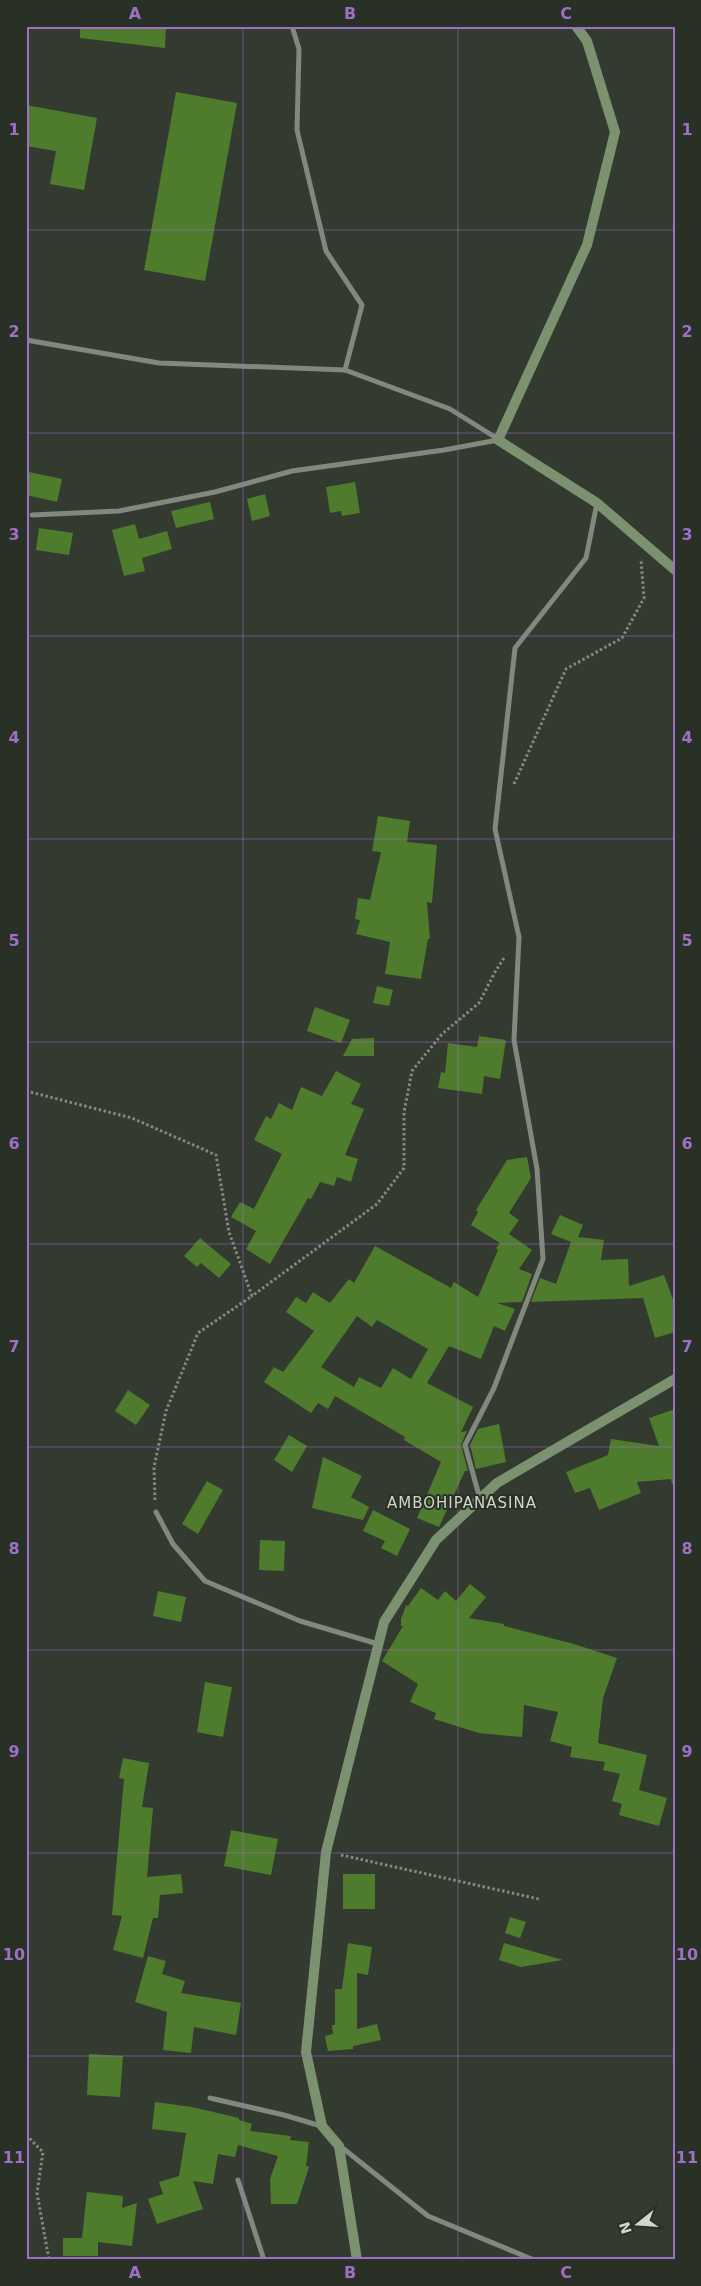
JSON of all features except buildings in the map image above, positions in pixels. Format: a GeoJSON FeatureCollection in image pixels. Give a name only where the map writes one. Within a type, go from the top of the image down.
{"type":"FeatureCollection","features":[{"type":"Feature","properties":{"kind":"street"},"geometry":{"type":"LineString","coordinates":[[292,26],[299,49],[297,130],[326,251],[362,305],[345,370]]}},
{"type":"Feature","properties":{"kind":"street"},"geometry":{"type":"LineString","coordinates":[[498,440],[587,245],[615,132],[587,41],[576,26]]}},
{"type":"Feature","properties":{"kind":"street"},"geometry":{"type":"LineString","coordinates":[[26,340],[159,363],[345,370],[450,410],[597,503],[675,570]]}},
{"type":"Feature","properties":{"kind":"street"},"geometry":{"type":"LineString","coordinates":[[32,515],[119,511],[214,492],[292,471],[444,450],[498,440]]}},
{"type":"Feature","properties":{"kind":"street"},"geometry":{"type":"LineString","coordinates":[[480,1499],[465,1445],[494,1388],[543,1259],[537,1169],[514,1040],[518,938],[495,829],[515,648],[586,558],[597,503]]}},
{"type":"Feature","properties":{"kind":"street"},"geometry":{"type":"LineString","coordinates":[[534,2260],[428,2216],[339,2146],[322,2126],[306,2052],[326,1852],[384,1622],[436,1540],[497,1482],[675,1379]]}},
{"type":"Feature","properties":{"kind":"street"},"geometry":{"type":"LineString","coordinates":[[156,1512],[173,1544],[205,1581],[300,1621],[378,1644]]}},
{"type":"Feature","properties":{"kind":"street"},"geometry":{"type":"LineString","coordinates":[[210,2098],[322,2126]]}},
{"type":"Feature","properties":{"kind":"street"},"geometry":{"type":"LineString","coordinates":[[339,2146],[357,2260]]}},
{"type":"Feature","properties":{"kind":"street"},"geometry":{"type":"LineString","coordinates":[[238,2180],[264,2260]]}},
{"type":"Feature","properties":{"kind":"path"},"geometry":{"type":"LineString","coordinates":[[513,787],[566,669],[622,638],[644,598],[639,539]]}},
{"type":"Feature","properties":{"kind":"path"},"geometry":{"type":"LineString","coordinates":[[156,1512],[154,1467],[166,1410],[198,1333],[252,1296],[377,1204],[404,1168],[404,1112],[412,1071],[442,1034],[479,1003],[495,972],[518,938]]}},
{"type":"Feature","properties":{"kind":"path"},"geometry":{"type":"LineString","coordinates":[[26,1091],[132,1118],[216,1155],[229,1232],[252,1296]]}},
{"type":"Feature","properties":{"kind":"path"},"geometry":{"type":"LineString","coordinates":[[326,1852],[539,1899]]}},
{"type":"Feature","properties":{"kind":"path"},"geometry":{"type":"LineString","coordinates":[[26,2135],[43,2152],[37,2194],[49,2260]]}},
{"type":"Feature","properties":{"kind":"district","name":"AMBOHIPANASINA"},"geometry":{"type":"Point","coordinates":[462,1503]}}]}
